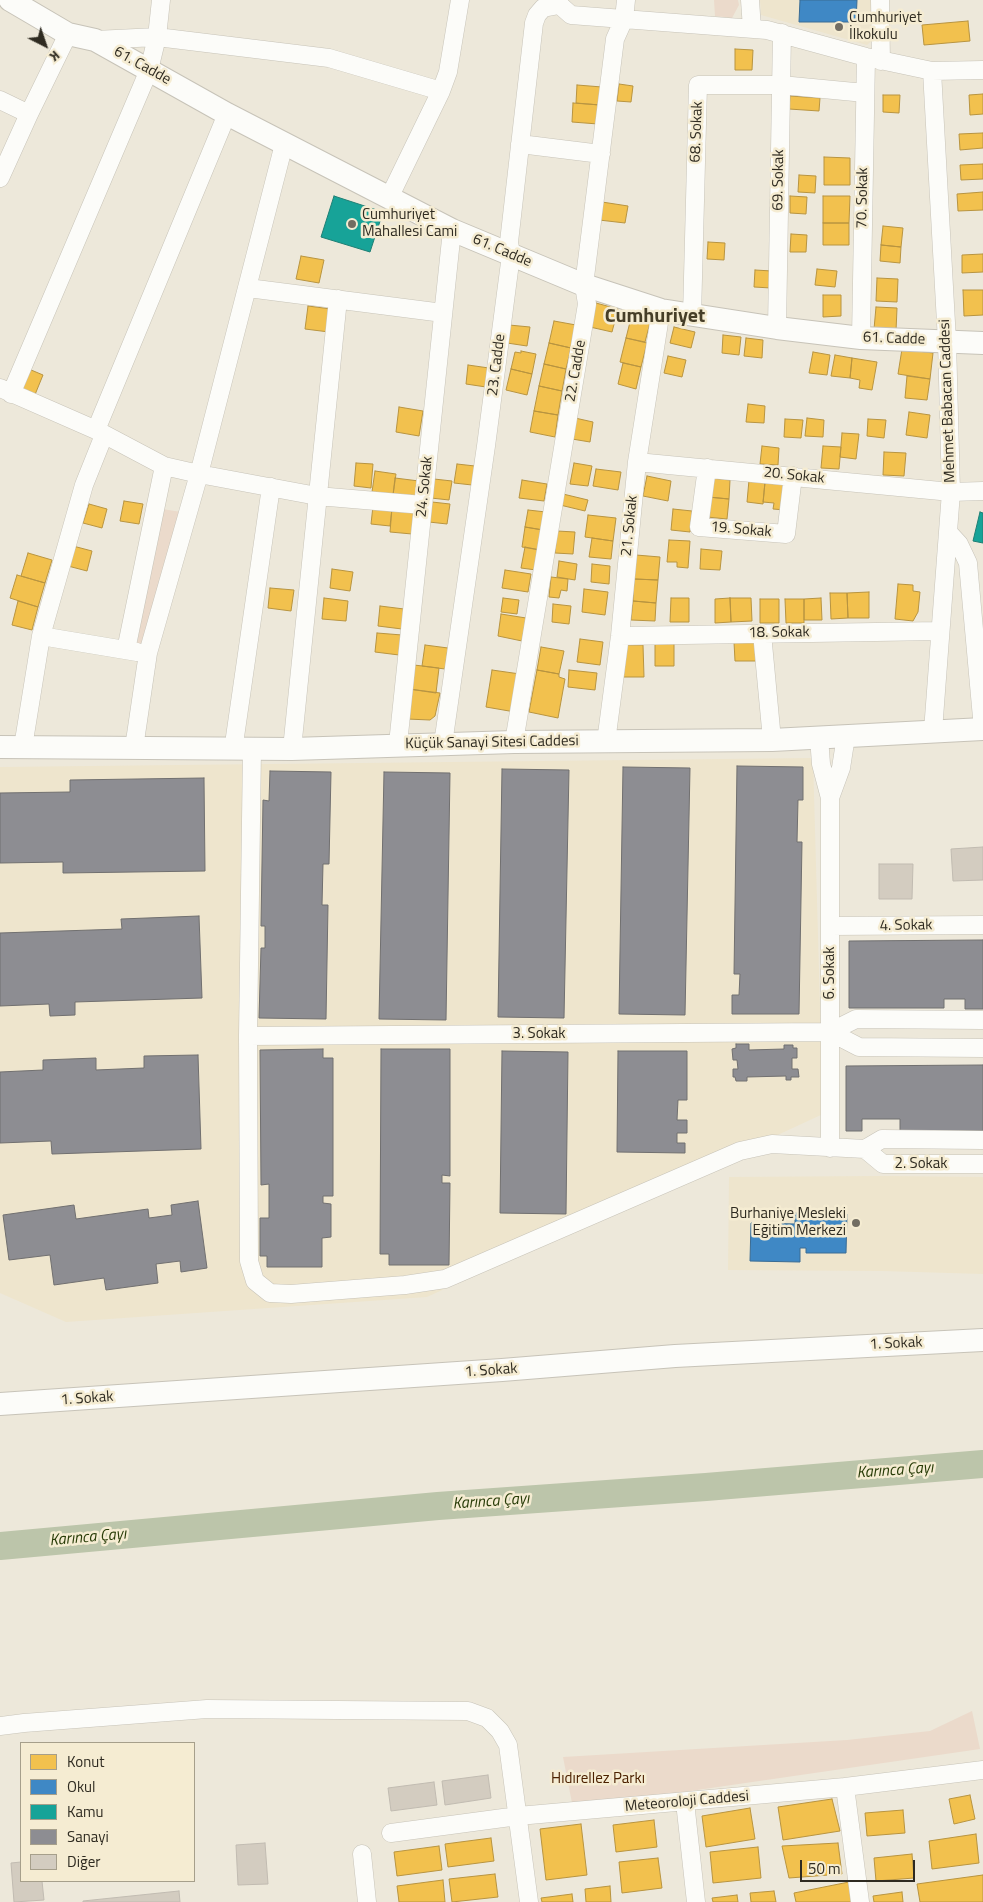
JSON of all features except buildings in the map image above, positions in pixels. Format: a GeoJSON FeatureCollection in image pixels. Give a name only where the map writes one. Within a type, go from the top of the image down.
{"type":"FeatureCollection","features":[{"type":"Feature","properties":{"kind":"street","name":"61. Cadde"},"geometry":{"type":"LineString","coordinates":[[10,0],[68,34],[95,40],[227,114],[452,230],[584,285],[661,310],[692,316],[861,338],[983,343]]}},
{"type":"Feature","properties":{"kind":"street"},"geometry":{"type":"LineString","coordinates":[[161,0],[157,37],[149,70],[6,391],[100,432],[164,466],[317,496],[423,505]]}},
{"type":"Feature","properties":{"kind":"street"},"geometry":{"type":"LineString","coordinates":[[389,198],[448,72],[460,0]]}},
{"type":"Feature","properties":{"kind":"street","name":"22. Cadde"},"geometry":{"type":"LineString","coordinates":[[514,742],[587,304],[584,285],[615,39],[624,19],[626,0]]}},
{"type":"Feature","properties":{"kind":"street"},"geometry":{"type":"LineString","coordinates":[[750,0],[752,29]]}},
{"type":"Feature","properties":{"kind":"street","name":"70. Sokak"},"geometry":{"type":"LineString","coordinates":[[861,338],[865,93],[874,59],[880,0]]}},
{"type":"Feature","properties":{"kind":"street"},"geometry":{"type":"LineString","coordinates":[[557,2],[571,15],[782,33],[874,59],[932,71],[983,70]]}},
{"type":"Feature","properties":{"kind":"street","name":"23. Cadde"},"geometry":{"type":"LineString","coordinates":[[443,744],[486,446],[511,255],[509,242],[534,23],[537,15],[543,8],[557,2]]}},
{"type":"Feature","properties":{"kind":"street","name":"69. Sokak"},"geometry":{"type":"LineString","coordinates":[[777,328],[782,33]]}},
{"type":"Feature","properties":{"kind":"street"},"geometry":{"type":"LineString","coordinates":[[0,178],[28,114],[68,34]]}},
{"type":"Feature","properties":{"kind":"street"},"geometry":{"type":"LineString","coordinates":[[95,40],[157,37],[330,58],[440,91]]}},
{"type":"Feature","properties":{"kind":"street","name":"Mehmet Babacan Caddesi"},"geometry":{"type":"LineString","coordinates":[[932,71],[947,341],[951,492],[939,631],[933,731]]}},
{"type":"Feature","properties":{"kind":"street","name":"68. Sokak"},"geometry":{"type":"LineString","coordinates":[[692,316],[698,85],[781,85],[865,93]]}},
{"type":"Feature","properties":{"kind":"street"},"geometry":{"type":"LineString","coordinates":[[0,100],[28,114]]}},
{"type":"Feature","properties":{"kind":"street"},"geometry":{"type":"LineString","coordinates":[[23,748],[41,636],[100,432],[227,114]]}},
{"type":"Feature","properties":{"kind":"street"},"geometry":{"type":"LineString","coordinates":[[134,748],[148,653],[199,474],[284,144]]}},
{"type":"Feature","properties":{"kind":"street"},"geometry":{"type":"LineString","coordinates":[[520,144],[601,154]]}},
{"type":"Feature","properties":{"kind":"street","name":"24. Sokak"},"geometry":{"type":"LineString","coordinates":[[398,744],[452,230]]}},
{"type":"Feature","properties":{"kind":"street"},"geometry":{"type":"LineString","coordinates":[[248,288],[443,313]]}},
{"type":"Feature","properties":{"kind":"street"},"geometry":{"type":"LineString","coordinates":[[292,749],[338,299]]}},
{"type":"Feature","properties":{"kind":"street","name":"21. Sokak"},"geometry":{"type":"LineString","coordinates":[[606,742],[620,636],[636,462],[661,310]]}},
{"type":"Feature","properties":{"kind":"street","name":"20. Sokak"},"geometry":{"type":"LineString","coordinates":[[636,462],[951,492],[983,491]]}},
{"type":"Feature","properties":{"kind":"street"},"geometry":{"type":"LineString","coordinates":[[126,650],[164,466]]}},
{"type":"Feature","properties":{"kind":"street","name":"19. Sokak"},"geometry":{"type":"LineString","coordinates":[[707,468],[699,527],[786,534],[793,476]]}},
{"type":"Feature","properties":{"kind":"street"},"geometry":{"type":"LineString","coordinates":[[271,487],[243,748],[248,1036],[249,1262],[255,1281],[270,1293],[291,1294],[405,1285],[445,1279],[740,1151],[772,1144],[865,1149]]}},
{"type":"Feature","properties":{"kind":"street"},"geometry":{"type":"LineString","coordinates":[[948,532],[960,544],[968,563],[983,729]]}},
{"type":"Feature","properties":{"kind":"street","name":"18. Sokak"},"geometry":{"type":"LineString","coordinates":[[620,636],[939,631]]}},
{"type":"Feature","properties":{"kind":"street"},"geometry":{"type":"LineString","coordinates":[[762,633],[772,740]]}},
{"type":"Feature","properties":{"kind":"street"},"geometry":{"type":"LineString","coordinates":[[41,636],[148,653]]}},
{"type":"Feature","properties":{"kind":"street","name":"Küçük Sanayi Sitesi Caddesi"},"geometry":{"type":"LineString","coordinates":[[0,747],[292,749],[398,744],[772,740],[983,729]]}},
{"type":"Feature","properties":{"kind":"street"},"geometry":{"type":"LineString","coordinates":[[830,798],[840,768],[846,736]]}},
{"type":"Feature","properties":{"kind":"street"},"geometry":{"type":"LineString","coordinates":[[818,737],[821,764],[830,798]]}},
{"type":"Feature","properties":{"kind":"street","name":"6. Sokak"},"geometry":{"type":"LineString","coordinates":[[830,798],[830,1148]]}},
{"type":"Feature","properties":{"kind":"street","name":"4. Sokak"},"geometry":{"type":"LineString","coordinates":[[830,926],[983,925]]}},
{"type":"Feature","properties":{"kind":"street","name":"3. Sokak"},"geometry":{"type":"LineString","coordinates":[[248,1036],[830,1032],[856,1019],[983,1020]]}},
{"type":"Feature","properties":{"kind":"street","name":"3. Sokak"},"geometry":{"type":"LineString","coordinates":[[830,1032],[859,1047],[983,1048]]}},
{"type":"Feature","properties":{"kind":"street","name":"2. Sokak"},"geometry":{"type":"LineString","coordinates":[[983,1140],[882,1139],[865,1149],[883,1164],[983,1164]]}},
{"type":"Feature","properties":{"kind":"street","name":"1. Sokak"},"geometry":{"type":"LineString","coordinates":[[0,1404],[502,1370],[675,1356],[983,1340]]}},
{"type":"Feature","properties":{"kind":"street"},"geometry":{"type":"LineString","coordinates":[[0,1726],[207,1710],[468,1711],[487,1718],[500,1731],[508,1745],[529,1902]]}},
{"type":"Feature","properties":{"kind":"street","name":"Meteoroloji Caddesi"},"geometry":{"type":"LineString","coordinates":[[391,1833],[518,1816],[845,1787],[983,1770]]}},
{"type":"Feature","properties":{"kind":"street"},"geometry":{"type":"LineString","coordinates":[[845,1787],[860,1902]]}},
{"type":"Feature","properties":{"kind":"street"},"geometry":{"type":"LineString","coordinates":[[685,1802],[696,1902]]}},
{"type":"Feature","properties":{"kind":"street"},"geometry":{"type":"LineString","coordinates":[[362,1854],[367,1902]]}},
{"type":"Feature","properties":{"kind":"shaded area","name":"Cumhuriyet İlkokulu"},"geometry":{"type":"Polygon","coordinates":[[[760,0],[873,0],[874,39],[867,45],[761,15],[760,0]]]}},
{"type":"Feature","properties":{"kind":"shaded area"},"geometry":{"type":"Polygon","coordinates":[[[813,758],[823,1114],[427,1297],[66,1322],[0,1293],[0,767],[813,758]]]}},
{"type":"Feature","properties":{"kind":"shaded area","name":"Burhaniye Mesleki Eğitim Merkezi"},"geometry":{"type":"Polygon","coordinates":[[[729,1177],[983,1177],[983,1274],[728,1270],[729,1177]]]}},
{"type":"Feature","properties":{"kind":"green space"},"geometry":{"type":"Polygon","coordinates":[[[714,0],[738,0],[739,5],[732,18],[715,16],[714,0]]]}},
{"type":"Feature","properties":{"kind":"green space"},"geometry":{"type":"Polygon","coordinates":[[[162,509],[181,512],[142,646],[137,643],[162,509]]]}},
{"type":"Feature","properties":{"kind":"green space","name":"Hıdırellez Parkı"},"geometry":{"type":"Polygon","coordinates":[[[972,1711],[980,1749],[573,1808],[563,1757],[847,1740],[930,1731],[972,1711]]]}},
{"type":"Feature","properties":{"kind":"waterway","name":"Karınca Çayı"},"geometry":{"type":"LineString","coordinates":[[0,1546],[438,1506],[706,1487],[983,1464]]}},
{"type":"Feature","properties":{"kind":"place","name":"Cumhuriyet İlkokulu"},"geometry":{"type":"Point","coordinates":[839,27]}},
{"type":"Feature","properties":{"kind":"place","name":"Cumhuriyet Mahallesi Cami"},"geometry":{"type":"Point","coordinates":[352,224]}},
{"type":"Feature","properties":{"kind":"place","name":"Burhaniye Mesleki Eğitim Merkezi"},"geometry":{"type":"Point","coordinates":[856,1223]}},
{"type":"Feature","properties":{"kind":"district","name":"Cumhuriyet"},"geometry":{"type":"Point","coordinates":[655,317]}}]}
